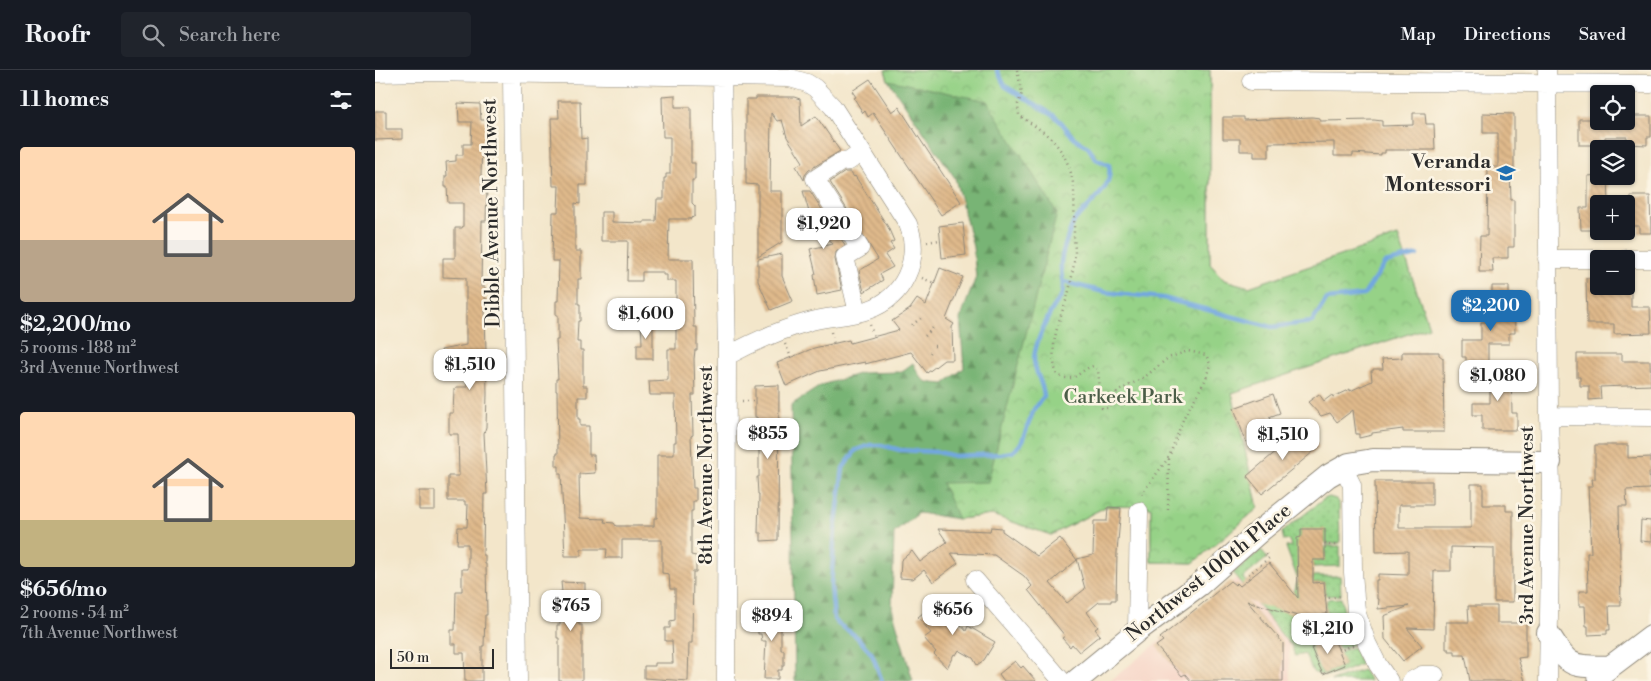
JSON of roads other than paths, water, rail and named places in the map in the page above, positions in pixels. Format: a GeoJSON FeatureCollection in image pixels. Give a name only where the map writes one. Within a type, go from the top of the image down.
{"type":"FeatureCollection","features":[{"type":"Feature","properties":{"kind":"main road","name":"Northwest 100th Place"},"geometry":{"type":"LineString","coordinates":[[1076,681],[1137,631],[1199,585],[1328,476],[1343,467],[1373,460],[1550,462]]}},
{"type":"Feature","properties":{"kind":"main road"},"geometry":{"type":"LineString","coordinates":[[1548,633],[1564,658],[1570,662],[1581,666],[1610,667]]}},
{"type":"Feature","properties":{"kind":"main road"},"geometry":{"type":"LineString","coordinates":[[1591,681],[1651,636]]}},
{"type":"Feature","properties":{"kind":"street"},"geometry":{"type":"LineString","coordinates":[[375,73],[426,71],[512,74],[722,74],[780,76],[807,83],[821,92],[833,107],[908,224],[913,250],[910,268],[896,292],[884,303],[863,317],[825,318],[798,325],[727,356]]}},
{"type":"Feature","properties":{"kind":"street","name":"Dibble Avenue Northwest"},"geometry":{"type":"LineString","coordinates":[[512,74],[517,681]]}},
{"type":"Feature","properties":{"kind":"street","name":"8th Avenue Northwest"},"geometry":{"type":"LineString","coordinates":[[722,74],[727,356],[727,681]]}},
{"type":"Feature","properties":{"kind":"street"},"geometry":{"type":"LineString","coordinates":[[1251,82],[1547,77],[1651,84]]}},
{"type":"Feature","properties":{"kind":"street","name":"3rd Avenue Northwest"},"geometry":{"type":"LineString","coordinates":[[1547,77],[1550,462],[1548,681]]}},
{"type":"Feature","properties":{"kind":"street"},"geometry":{"type":"LineString","coordinates":[[862,152],[849,162],[841,162],[815,179],[860,248],[845,257],[863,317]]}},
{"type":"Feature","properties":{"kind":"street"},"geometry":{"type":"LineString","coordinates":[[1547,259],[1590,259]]}},
{"type":"Feature","properties":{"kind":"street"},"geometry":{"type":"LineString","coordinates":[[1635,259],[1651,259]]}},
{"type":"Feature","properties":{"kind":"street"},"geometry":{"type":"LineString","coordinates":[[1549,416],[1651,417]]}},
{"type":"Feature","properties":{"kind":"street"},"geometry":{"type":"LineString","coordinates":[[1343,467],[1352,485],[1353,566],[1356,611],[1367,643],[1378,665],[1389,681]]}},
{"type":"Feature","properties":{"kind":"street"},"geometry":{"type":"LineString","coordinates":[[1137,631],[1140,505]]}},
{"type":"Feature","properties":{"kind":"street"},"geometry":{"type":"LineString","coordinates":[[975,580],[1062,681]]}},
{"type":"Feature","properties":{"kind":"street"},"geometry":{"type":"LineString","coordinates":[[1411,681],[1422,675],[1435,675]]}},
{"type":"Feature","properties":{"kind":"waterway"},"geometry":{"type":"LineString","coordinates":[[882,681],[872,654],[856,636],[838,624],[834,619],[831,585],[835,531],[843,468],[856,450],[870,445],[881,445],[900,450],[938,452],[954,456],[1012,452],[1021,444],[1034,409],[1044,396],[1034,359],[1043,327],[1062,294],[1062,254],[1075,220],[1098,197],[1106,185],[1110,172],[1109,165],[1096,159],[1088,147],[1073,137],[1053,115],[1005,86],[997,70]]}},
{"type":"Feature","properties":{"kind":"waterway"},"geometry":{"type":"LineString","coordinates":[[1064,282],[1104,292],[1163,298],[1272,327],[1312,322],[1327,299],[1364,295],[1385,263],[1417,255]]}},
{"type":"Feature","properties":{"kind":"place","name":"Veranda Montessori"},"geometry":{"type":"Point","coordinates":[1506,173]}},
{"type":"Feature","properties":{"kind":"park label","name":"Carkeek Park"},"geometry":{"type":"Point","coordinates":[1123,397]}}]}
